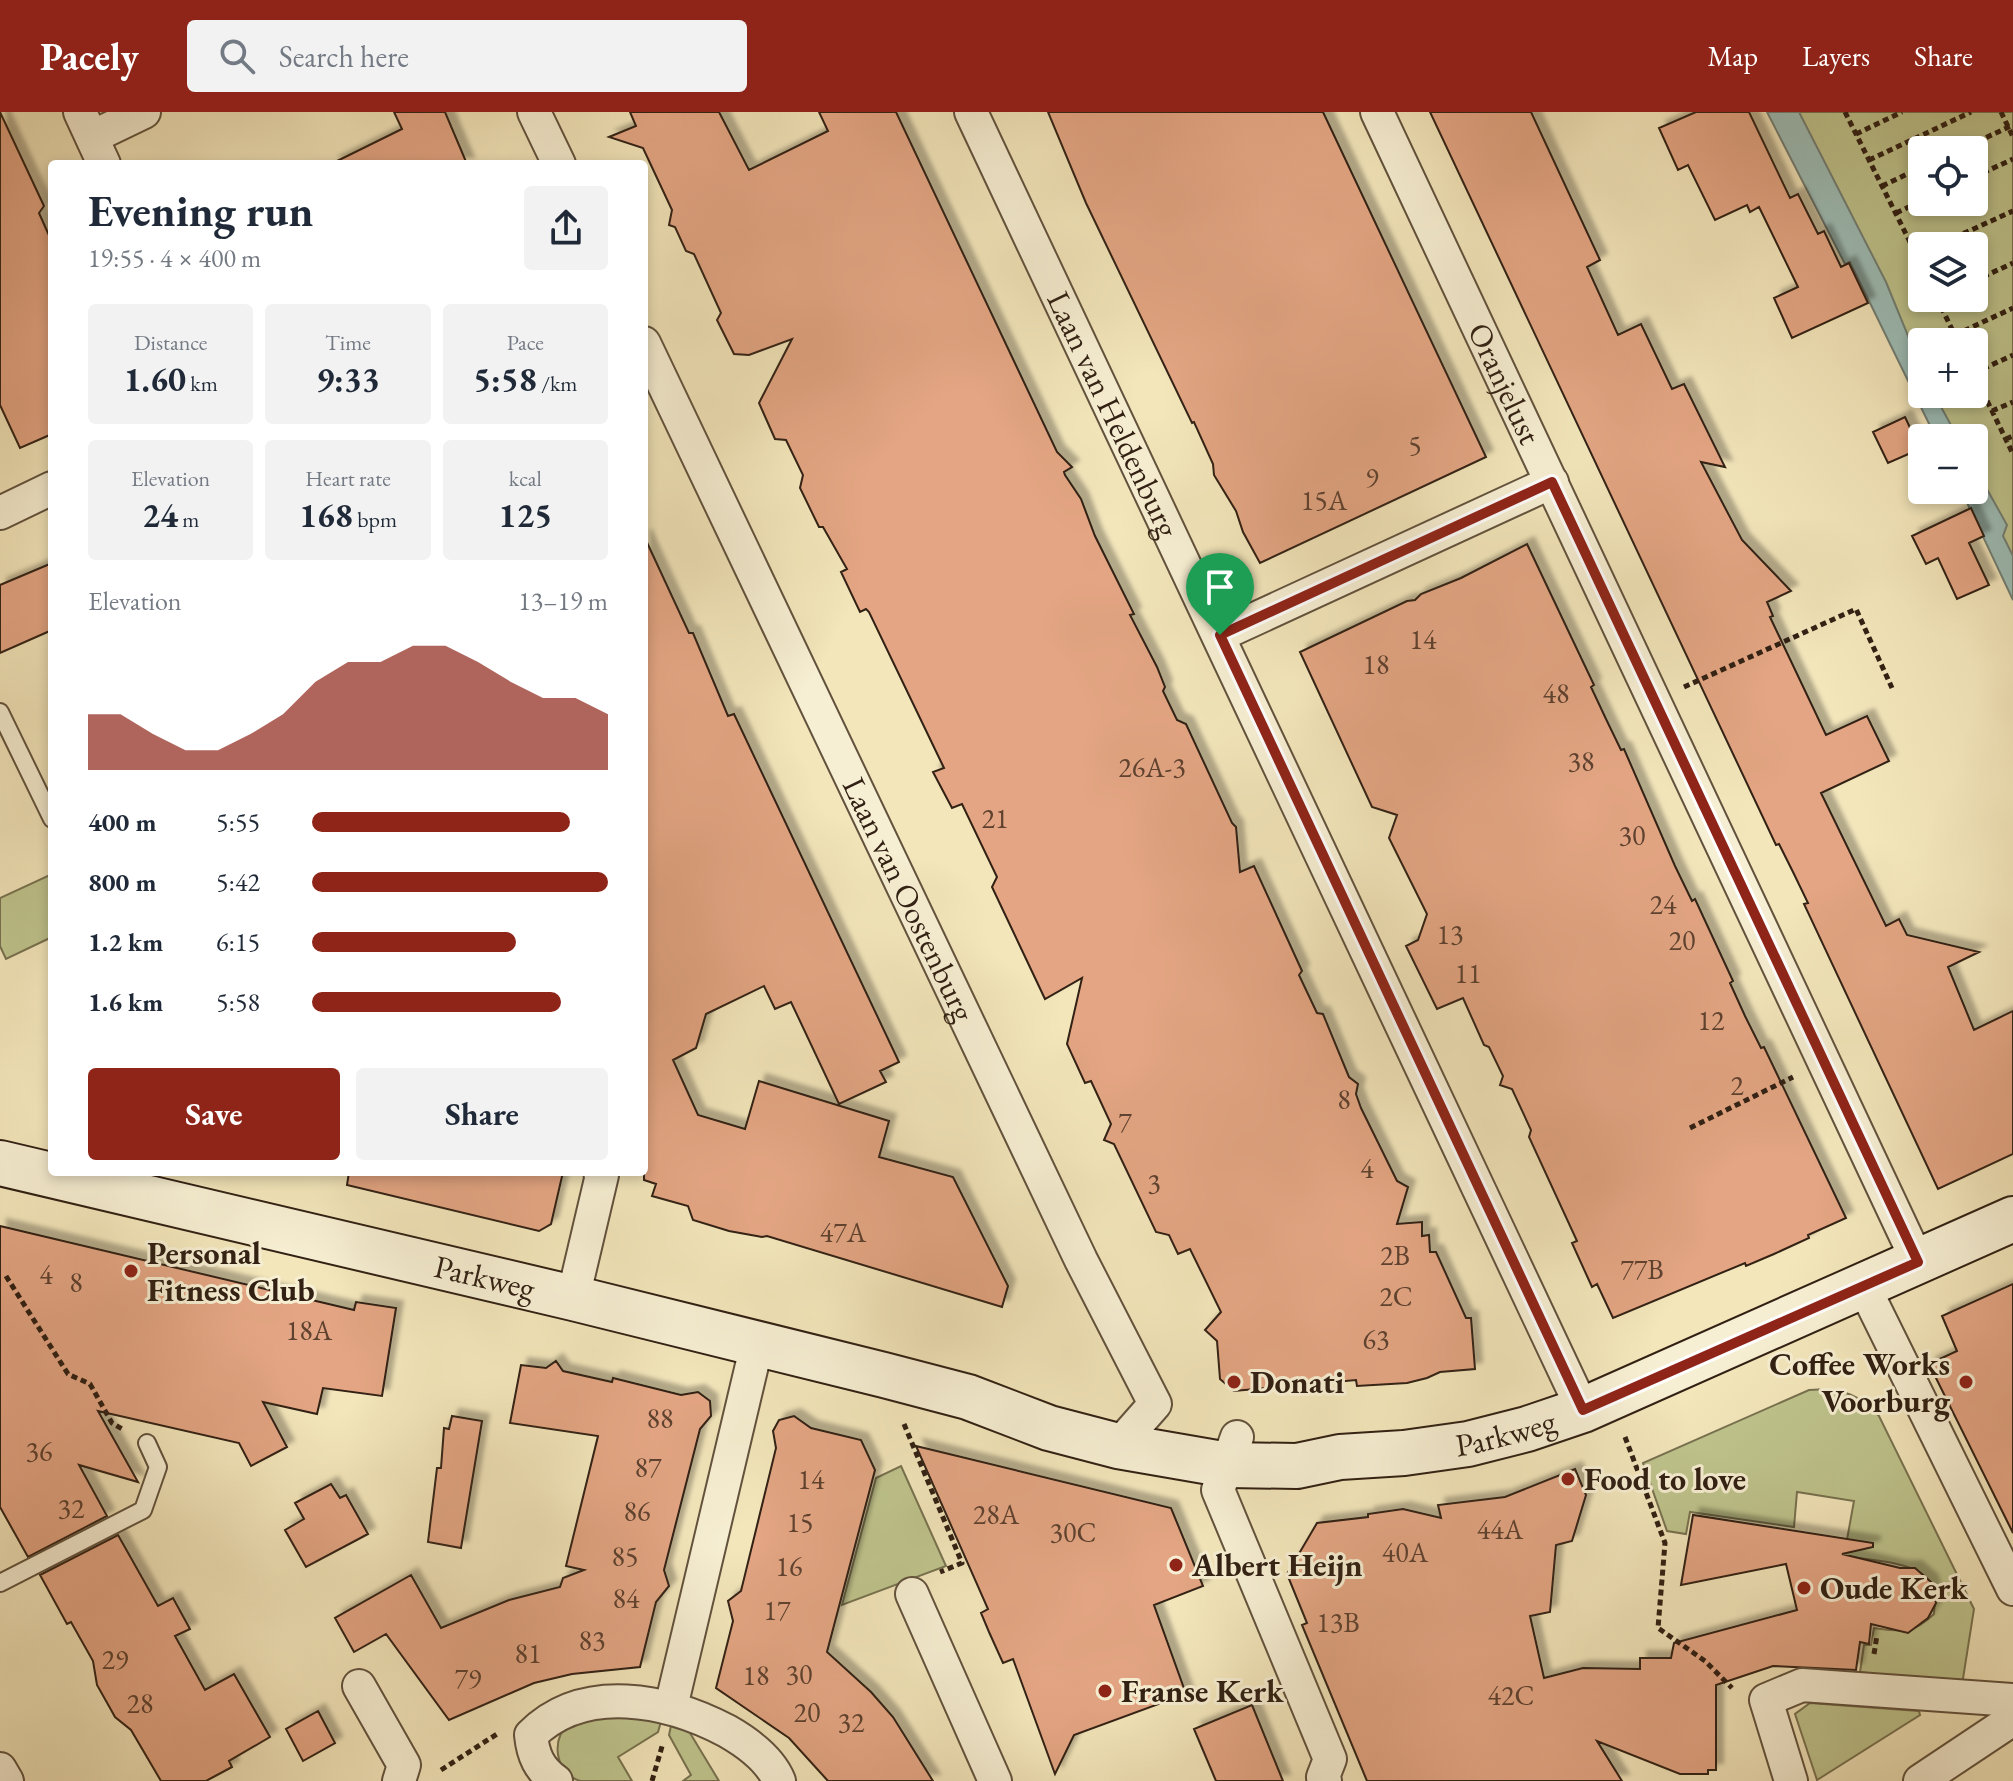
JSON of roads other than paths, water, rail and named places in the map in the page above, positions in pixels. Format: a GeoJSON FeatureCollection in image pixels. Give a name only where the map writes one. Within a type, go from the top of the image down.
{"type":"FeatureCollection","features":[{"type":"Feature","properties":{"kind":"street"},"geometry":{"type":"LineString","coordinates":[[92,138],[144,112]]}},
{"type":"Feature","properties":{"kind":"street"},"geometry":{"type":"LineString","coordinates":[[534,112],[557,160]]}},
{"type":"Feature","properties":{"kind":"street","name":"Laan van Heldenburg"},"geometry":{"type":"LineString","coordinates":[[971,112],[1583,1410]]}},
{"type":"Feature","properties":{"kind":"street","name":"Oranjelust"},"geometry":{"type":"LineString","coordinates":[[1377,112],[1918,1262]]}},
{"type":"Feature","properties":{"kind":"street","name":"Laan van Oostenburg"},"geometry":{"type":"LineString","coordinates":[[648,351],[1067,1232],[1155,1404],[1129,1434]]}},
{"type":"Feature","properties":{"kind":"street"},"geometry":{"type":"LineString","coordinates":[[1220,635],[1552,482]]}},
{"type":"Feature","properties":{"kind":"street"},"geometry":{"type":"LineString","coordinates":[[0,513],[48,490]]}},
{"type":"Feature","properties":{"kind":"street","name":"Parkweg"},"geometry":{"type":"LineString","coordinates":[[0,1163],[48,1174]]}},
{"type":"Feature","properties":{"kind":"street","name":"Parkweg"},"geometry":{"type":"LineString","coordinates":[[55,1176],[573,1298],[968,1397],[1055,1404],[1129,1434],[1232,1451],[1298,1444],[1340,1457],[1404,1453],[1468,1444],[1583,1410],[2013,1219]]}},
{"type":"Feature","properties":{"kind":"street"},"geometry":{"type":"LineString","coordinates":[[573,1298],[602,1176]]}},
{"type":"Feature","properties":{"kind":"street"},"geometry":{"type":"LineString","coordinates":[[1864,1287],[2013,1589]]}},
{"type":"Feature","properties":{"kind":"street"},"geometry":{"type":"LineString","coordinates":[[671,1707],[757,1344]]}},
{"type":"Feature","properties":{"kind":"street"},"geometry":{"type":"LineString","coordinates":[[1232,1451],[1218,1490],[1330,1759],[1322,1780]]}},
{"type":"Feature","properties":{"kind":"street"},"geometry":{"type":"LineString","coordinates":[[912,1594],[995,1781]]}},
{"type":"Feature","properties":{"kind":"street"},"geometry":{"type":"LineString","coordinates":[[1791,1781],[1766,1700],[1802,1685],[2013,1700]]}},
{"type":"Feature","properties":{"kind":"street"},"geometry":{"type":"LineString","coordinates":[[359,1686],[404,1765],[399,1781]]}},
{"type":"Feature","properties":{"kind":"street"},"geometry":{"type":"LineString","coordinates":[[556,1781],[545,1773],[533,1754],[531,1735],[548,1718],[591,1703],[645,1702],[700,1717],[738,1737],[773,1765],[779,1781]]}},
{"type":"Feature","properties":{"kind":"street"},"geometry":{"type":"LineString","coordinates":[[1920,1781],[2013,1719]]}},
{"type":"Feature","properties":{"kind":"street"},"geometry":{"type":"LineString","coordinates":[[0,1769],[7,1781]]}},
{"type":"Feature","properties":{"kind":"lane"},"geometry":{"type":"LineString","coordinates":[[0,712],[48,811]]}},
{"type":"Feature","properties":{"kind":"lane"},"geometry":{"type":"LineString","coordinates":[[0,1583],[143,1510],[158,1467],[147,1443]]}},
{"type":"Feature","properties":{"kind":"water"},"geometry":{"type":"Polygon","coordinates":[[[1767,112],[1799,112],[1886,282],[1908,336],[1908,381],[1850,262],[1845,264],[1767,112]]]}},
{"type":"Feature","properties":{"kind":"water"},"geometry":{"type":"Polygon","coordinates":[[[1921,408],[1942,408],[1950,424],[1929,424],[1921,408]]]}},
{"type":"Feature","properties":{"kind":"water"},"geometry":{"type":"Polygon","coordinates":[[[1988,491],[2007,525],[2003,536],[2013,556],[2013,600],[1968,504],[1988,504],[1988,491]]]}},
{"type":"Feature","properties":{"kind":"place","name":"Personal Fitness Club"},"geometry":{"type":"Point","coordinates":[131,1271]}},
{"type":"Feature","properties":{"kind":"place","name":"Donati"},"geometry":{"type":"Point","coordinates":[1234,1382]}},
{"type":"Feature","properties":{"kind":"place","name":"Coffee Works Voorburg"},"geometry":{"type":"Point","coordinates":[1966,1382]}},
{"type":"Feature","properties":{"kind":"place","name":"Food to love"},"geometry":{"type":"Point","coordinates":[1568,1479]}},
{"type":"Feature","properties":{"kind":"place","name":"Albert Heijn"},"geometry":{"type":"Point","coordinates":[1176,1565]}},
{"type":"Feature","properties":{"kind":"place","name":"Oude Kerk"},"geometry":{"type":"Point","coordinates":[1804,1588]}},
{"type":"Feature","properties":{"kind":"place","name":"Franse Kerk"},"geometry":{"type":"Point","coordinates":[1105,1691]}}]}
